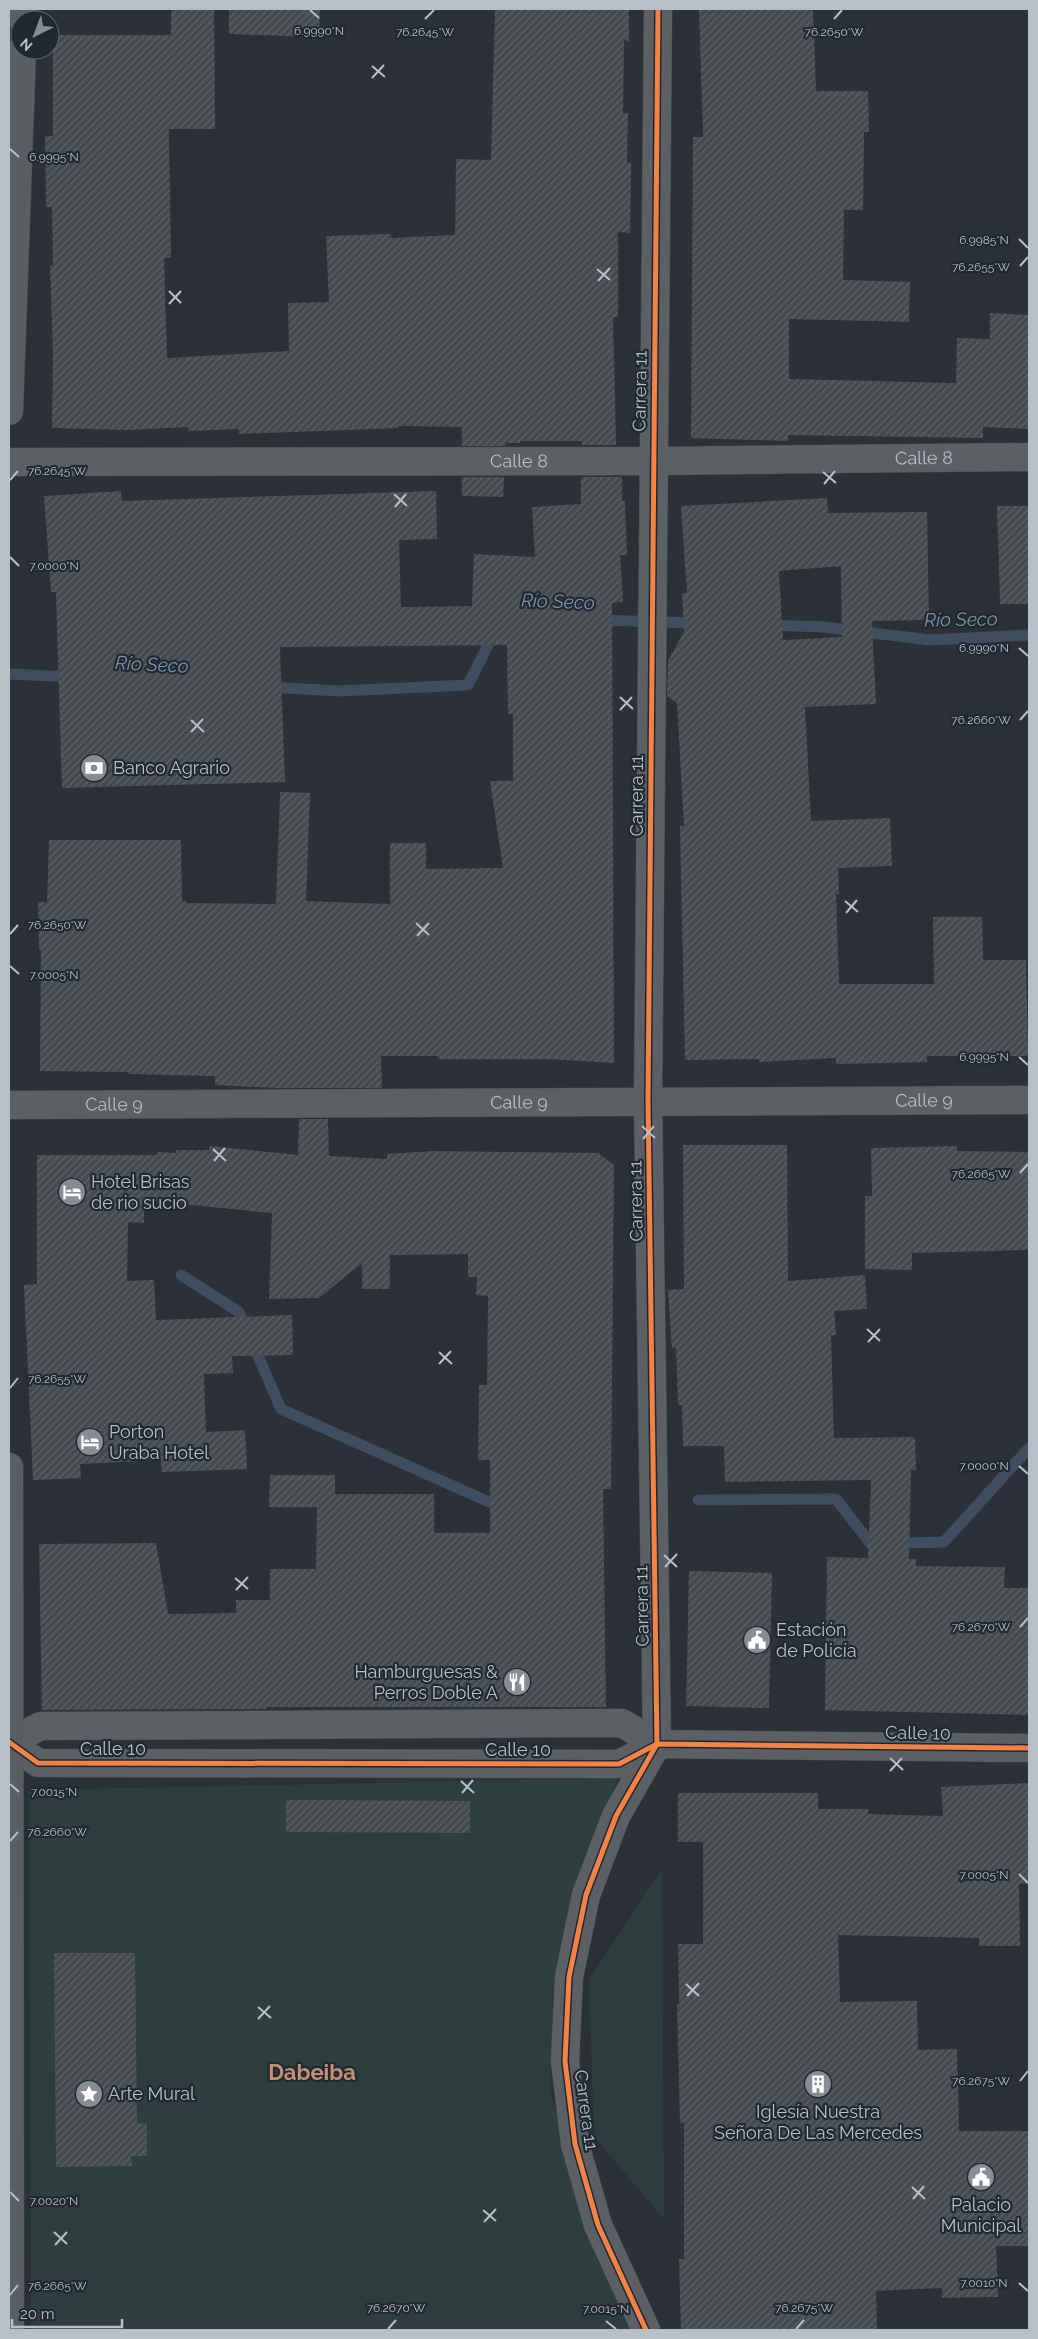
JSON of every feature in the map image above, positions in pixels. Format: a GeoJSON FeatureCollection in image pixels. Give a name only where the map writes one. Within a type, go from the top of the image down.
{"type":"FeatureCollection","features":[{"type":"Feature","properties":{"kind":"main road"},"geometry":{"type":"LineString","coordinates":[[9,411],[22,60]]}},
{"type":"Feature","properties":{"kind":"main road"},"geometry":{"type":"LineString","coordinates":[[9,1467],[10,2330]]}},
{"type":"Feature","properties":{"kind":"street","name":"Carrera 11"},"geometry":{"type":"LineString","coordinates":[[646,2330],[598,2225],[575,2144],[565,2061],[569,1977],[586,1895],[616,1816],[657,1744],[648,1101],[658,9]]}},
{"type":"Feature","properties":{"kind":"street","name":"Calle 8"},"geometry":{"type":"LineString","coordinates":[[9,462],[653,461],[1029,457]]}},
{"type":"Feature","properties":{"kind":"street","name":"Calle 9"},"geometry":{"type":"LineString","coordinates":[[9,1105],[1029,1100]]}},
{"type":"Feature","properties":{"kind":"street","name":"Calle 10"},"geometry":{"type":"LineString","coordinates":[[657,1744],[622,1724],[41,1726],[9,1742],[38,1762],[68,1763],[619,1764],[657,1744],[1029,1748]]}},
{"type":"Feature","properties":{"kind":"shaded area"},"geometry":{"type":"Polygon","coordinates":[[[617,1778],[587,1895],[553,1990],[551,2094],[584,2199],[636,2330],[31,2330],[29,1790],[617,1778]]]}},
{"type":"Feature","properties":{"kind":"shaded area"},"geometry":{"type":"Polygon","coordinates":[[[662,1869],[664,2219],[594,2137],[589,1980],[662,1869]]]}},
{"type":"Feature","properties":{"kind":"building"},"geometry":{"type":"Polygon","coordinates":[[[171,9],[214,9],[215,129],[169,129],[171,258],[164,258],[167,358],[289,351],[288,303],[329,302],[326,236],[391,234],[391,238],[455,235],[456,159],[491,160],[495,9],[629,9],[629,41],[624,40],[623,113],[628,113],[627,163],[631,163],[630,233],[618,232],[618,317],[613,317],[616,445],[582,445],[582,441],[520,441],[520,443],[506,443],[505,446],[462,446],[462,427],[398,426],[398,428],[239,434],[239,429],[188,431],[188,427],[127,430],[52,428],[53,355],[50,265],[53,265],[52,207],[46,207],[45,136],[53,136],[53,60],[60,60],[60,35],[171,35],[171,9]]]}},
{"type":"Feature","properties":{"kind":"building"},"geometry":{"type":"Polygon","coordinates":[[[229,9],[320,9],[319,37],[229,34],[229,9]]]}},
{"type":"Feature","properties":{"kind":"building"},"geometry":{"type":"Polygon","coordinates":[[[699,9],[813,9],[816,91],[868,91],[869,132],[864,132],[863,210],[844,210],[843,280],[910,282],[909,322],[789,319],[789,379],[956,383],[957,338],[990,339],[990,313],[1029,315],[1029,429],[983,427],[983,438],[788,435],[788,441],[691,438],[693,137],[703,137],[699,9]]]}},
{"type":"Feature","properties":{"kind":"building"},"geometry":{"type":"Polygon","coordinates":[[[462,477],[504,477],[503,497],[462,496],[462,477]]]}},
{"type":"Feature","properties":{"kind":"building"},"geometry":{"type":"Polygon","coordinates":[[[581,477],[622,477],[622,501],[625,501],[627,555],[620,555],[623,602],[612,603],[614,1063],[550,1059],[438,1059],[438,1056],[381,1056],[382,1088],[278,1088],[215,1085],[215,1076],[128,1074],[128,1072],[40,1071],[41,950],[39,950],[38,902],[47,902],[49,840],[181,840],[182,901],[186,901],[186,903],[276,904],[280,792],[310,793],[306,901],[390,904],[390,843],[426,843],[426,869],[503,868],[490,781],[513,781],[513,714],[508,714],[507,645],[280,647],[285,782],[62,788],[56,592],[51,592],[44,496],[121,491],[122,501],[436,491],[437,539],[399,540],[401,607],[472,606],[474,554],[535,557],[532,507],[581,504],[581,477]]]}},
{"type":"Feature","properties":{"kind":"building"},"geometry":{"type":"Polygon","coordinates":[[[827,498],[828,513],[927,512],[929,620],[872,621],[876,704],[805,707],[811,821],[890,818],[892,866],[838,868],[839,894],[836,894],[839,984],[934,984],[933,917],[982,917],[983,960],[1026,960],[1028,1056],[927,1056],[927,1062],[836,1064],[836,1058],[759,1062],[759,1059],[685,1060],[680,826],[684,826],[677,703],[667,696],[668,661],[684,632],[682,593],[687,593],[681,506],[827,498]],[[841,566],[779,571],[783,640],[842,637],[841,566]]]}},
{"type":"Feature","properties":{"kind":"building"},"geometry":{"type":"Polygon","coordinates":[[[997,506],[1029,506],[1029,604],[1000,604],[997,506]]]}},
{"type":"Feature","properties":{"kind":"building"},"geometry":{"type":"Polygon","coordinates":[[[299,1119],[328,1119],[329,1156],[387,1159],[387,1154],[434,1151],[598,1153],[614,1165],[611,1489],[603,1489],[606,1707],[266,1707],[266,1709],[42,1710],[39,1544],[156,1543],[168,1614],[236,1613],[236,1600],[270,1600],[270,1569],[316,1569],[317,1507],[269,1507],[270,1475],[335,1475],[335,1494],[434,1494],[434,1533],[490,1533],[490,1460],[478,1460],[479,1385],[487,1385],[488,1296],[476,1295],[477,1277],[468,1277],[468,1254],[390,1255],[390,1289],[362,1289],[362,1263],[319,1298],[269,1299],[272,1213],[144,1200],[144,1223],[128,1222],[127,1281],[154,1280],[156,1320],[292,1315],[293,1355],[232,1356],[233,1373],[204,1374],[206,1432],[245,1430],[247,1469],[162,1472],[161,1460],[80,1464],[81,1478],[33,1480],[24,1285],[37,1284],[37,1155],[157,1155],[158,1152],[176,1153],[176,1150],[209,1150],[210,1146],[298,1155],[299,1119]]]}},
{"type":"Feature","properties":{"kind":"building"},"geometry":{"type":"Polygon","coordinates":[[[683,1145],[787,1145],[788,1281],[865,1275],[867,1309],[834,1311],[836,1335],[831,1335],[834,1438],[915,1437],[916,1470],[911,1470],[909,1559],[916,1559],[916,1566],[1005,1567],[1004,1588],[1029,1588],[1029,1715],[825,1710],[827,1557],[868,1558],[871,1480],[725,1482],[724,1446],[683,1446],[682,1405],[678,1405],[676,1347],[672,1348],[668,1290],[684,1289],[683,1145]]]}},
{"type":"Feature","properties":{"kind":"building"},"geometry":{"type":"Polygon","coordinates":[[[957,1146],[957,1151],[1029,1152],[1029,1250],[912,1253],[912,1270],[865,1269],[865,1196],[872,1196],[871,1148],[957,1146]]]}},
{"type":"Feature","properties":{"kind":"building"},"geometry":{"type":"Polygon","coordinates":[[[689,1571],[772,1573],[769,1708],[686,1706],[689,1571]]]}},
{"type":"Feature","properties":{"kind":"building"},"geometry":{"type":"Polygon","coordinates":[[[1029,1783],[1029,1883],[1019,1884],[1020,1946],[979,1946],[979,1938],[838,1935],[840,2002],[917,2001],[918,2050],[957,2049],[959,2131],[1029,2131],[1029,2246],[996,2246],[998,2297],[942,2298],[942,2288],[876,2291],[877,2330],[681,2330],[679,2259],[684,2259],[684,2122],[680,2123],[677,2004],[679,2004],[678,1944],[703,1944],[703,1842],[678,1842],[678,1793],[818,1793],[818,1809],[868,1809],[868,1814],[943,1816],[941,1787],[1029,1783]]]}},
{"type":"Feature","properties":{"kind":"building"},"geometry":{"type":"Polygon","coordinates":[[[286,1800],[470,1801],[470,1833],[286,1832],[286,1800]]]}},
{"type":"Feature","properties":{"kind":"building"},"geometry":{"type":"Polygon","coordinates":[[[54,1953],[135,1953],[137,2123],[147,2124],[147,2156],[131,2156],[132,2166],[56,2167],[54,1953]]]}},
{"type":"Feature","properties":{"kind":"waterway","name":"Río Seco"},"geometry":{"type":"LineString","coordinates":[[597,620],[698,623]]}},
{"type":"Feature","properties":{"kind":"waterway","name":"Río Seco"},"geometry":{"type":"LineString","coordinates":[[767,625],[824,627],[930,640],[1029,635]]}},
{"type":"Feature","properties":{"kind":"waterway","name":"Río Seco"},"geometry":{"type":"LineString","coordinates":[[268,687],[339,691],[468,685],[494,633]]}},
{"type":"Feature","properties":{"kind":"waterway","name":"Río Seco"},"geometry":{"type":"LineString","coordinates":[[9,674],[72,677]]}},
{"type":"Feature","properties":{"kind":"waterway"},"geometry":{"type":"LineString","coordinates":[[181,1275],[239,1312],[281,1409],[489,1502]]}},
{"type":"Feature","properties":{"kind":"waterway"},"geometry":{"type":"LineString","coordinates":[[698,1500],[836,1499],[871,1544],[944,1542],[1029,1448]]}},
{"type":"Feature","properties":{"kind":"cycle path"},"geometry":{"type":"LineString","coordinates":[[646,2330],[598,2225],[575,2144],[565,2061],[569,1977],[586,1895],[616,1816],[657,1744],[648,1101],[658,9]]}},
{"type":"Feature","properties":{"kind":"cycle path"},"geometry":{"type":"LineString","coordinates":[[9,1742],[38,1763],[619,1764],[657,1744],[1029,1748]]}},
{"type":"Feature","properties":{"kind":"place","name":"Banco Agrario"},"geometry":{"type":"Point","coordinates":[94,768]}},
{"type":"Feature","properties":{"kind":"place","name":"Hotel Brisas de rio sucio"},"geometry":{"type":"Point","coordinates":[72,1192]}},
{"type":"Feature","properties":{"kind":"place","name":"Porton Uraba Hotel"},"geometry":{"type":"Point","coordinates":[90,1442]}},
{"type":"Feature","properties":{"kind":"place","name":"Estación de Policía"},"geometry":{"type":"Point","coordinates":[757,1640]}},
{"type":"Feature","properties":{"kind":"place","name":"Hamburguesas & Perros Doble A"},"geometry":{"type":"Point","coordinates":[517,1682]}},
{"type":"Feature","properties":{"kind":"place","name":"Iglesía Nuestra Señora De Las Mercedes"},"geometry":{"type":"Point","coordinates":[818,2084]}},
{"type":"Feature","properties":{"kind":"place","name":"Arte Mural"},"geometry":{"type":"Point","coordinates":[89,2094]}},
{"type":"Feature","properties":{"kind":"place","name":"Palacio Municipal"},"geometry":{"type":"Point","coordinates":[981,2177]}},
{"type":"Feature","properties":{"kind":"district","name":"Dabeiba"},"geometry":{"type":"Point","coordinates":[312,2072]}}]}
